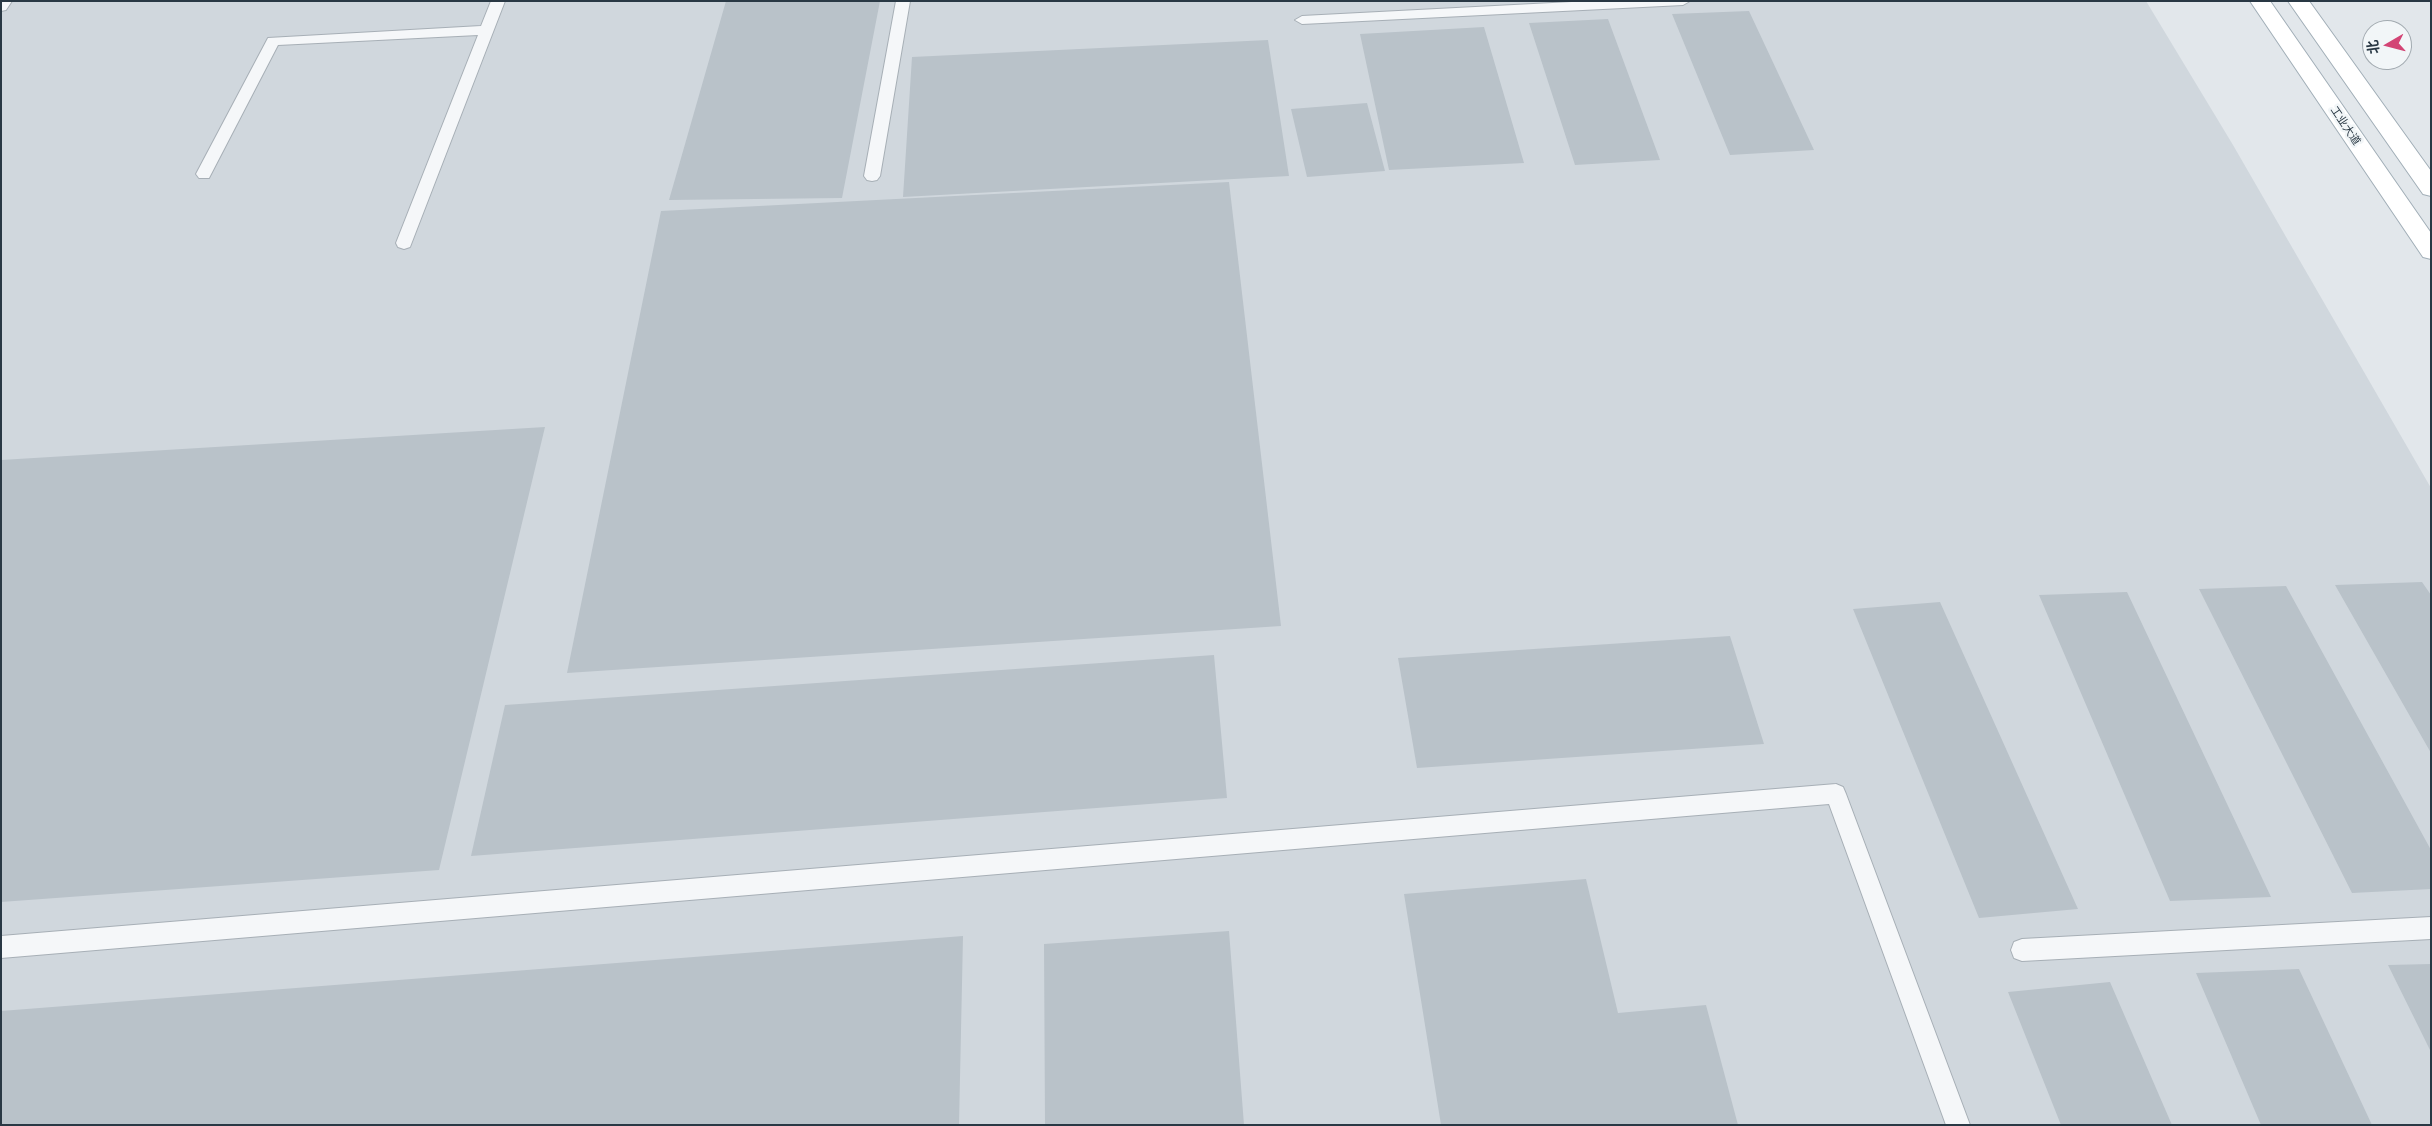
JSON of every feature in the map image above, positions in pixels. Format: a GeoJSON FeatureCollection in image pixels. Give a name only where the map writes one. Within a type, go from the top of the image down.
{"type":"FeatureCollection","features":[{"type":"Feature","properties":{"kind":"main road","name":"工业大道"},"geometry":{"type":"LineString","coordinates":[[2260,1],[2431,251]]}},
{"type":"Feature","properties":{"kind":"main road"},"geometry":{"type":"LineString","coordinates":[[2298,1],[2431,188]]}},
{"type":"Feature","properties":{"kind":"lane"},"geometry":{"type":"LineString","coordinates":[[1,7],[5,1]]}},
{"type":"Feature","properties":{"kind":"lane"},"geometry":{"type":"LineString","coordinates":[[404,243],[498,1]]}},
{"type":"Feature","properties":{"kind":"lane"},"geometry":{"type":"LineString","coordinates":[[872,176],[903,1]]}},
{"type":"Feature","properties":{"kind":"lane"},"geometry":{"type":"LineString","coordinates":[[1302,20],[1682,1]]}},
{"type":"Feature","properties":{"kind":"lane"},"geometry":{"type":"LineString","coordinates":[[204,174],[273,41],[487,30]]}},
{"type":"Feature","properties":{"kind":"lane"},"geometry":{"type":"LineString","coordinates":[[1,947],[1836,794],[1958,1125]]}},
{"type":"Feature","properties":{"kind":"lane"},"geometry":{"type":"LineString","coordinates":[[2022,950],[2431,928]]}},
{"type":"Feature","properties":{"kind":"shaded area"},"geometry":{"type":"Polygon","coordinates":[[[1,1],[2146,1],[2233,145],[2431,488],[2431,1125],[1,1125],[1,1]]]}},
{"type":"Feature","properties":{"kind":"building"},"geometry":{"type":"Polygon","coordinates":[[[726,1],[880,1],[842,198],[669,200],[726,1]]]}},
{"type":"Feature","properties":{"kind":"building"},"geometry":{"type":"Polygon","coordinates":[[[1749,11],[1814,150],[1730,155],[1672,14],[1749,11]]]}},
{"type":"Feature","properties":{"kind":"building"},"geometry":{"type":"Polygon","coordinates":[[[1608,19],[1660,160],[1575,165],[1529,23],[1608,19]]]}},
{"type":"Feature","properties":{"kind":"building"},"geometry":{"type":"Polygon","coordinates":[[[1484,27],[1524,163],[1389,170],[1360,34],[1484,27]]]}},
{"type":"Feature","properties":{"kind":"building"},"geometry":{"type":"Polygon","coordinates":[[[1268,40],[1289,176],[903,197],[912,57],[1268,40]]]}},
{"type":"Feature","properties":{"kind":"building"},"geometry":{"type":"Polygon","coordinates":[[[1367,103],[1385,171],[1307,177],[1291,109],[1367,103]]]}},
{"type":"Feature","properties":{"kind":"building"},"geometry":{"type":"Polygon","coordinates":[[[1229,182],[1281,626],[567,673],[661,211],[1229,182]]]}},
{"type":"Feature","properties":{"kind":"building"},"geometry":{"type":"Polygon","coordinates":[[[545,427],[439,870],[1,902],[1,460],[545,427]]]}},
{"type":"Feature","properties":{"kind":"building"},"geometry":{"type":"Polygon","coordinates":[[[2422,582],[2431,595],[2431,753],[2335,585],[2422,582]]]}},
{"type":"Feature","properties":{"kind":"building"},"geometry":{"type":"Polygon","coordinates":[[[2286,586],[2431,850],[2431,889],[2352,893],[2199,589],[2286,586]]]}},
{"type":"Feature","properties":{"kind":"building"},"geometry":{"type":"Polygon","coordinates":[[[2127,592],[2271,897],[2170,901],[2039,595],[2127,592]]]}},
{"type":"Feature","properties":{"kind":"building"},"geometry":{"type":"Polygon","coordinates":[[[1940,602],[2078,909],[1979,918],[1853,609],[1940,602]]]}},
{"type":"Feature","properties":{"kind":"building"},"geometry":{"type":"Polygon","coordinates":[[[1730,636],[1764,744],[1417,768],[1398,658],[1730,636]]]}},
{"type":"Feature","properties":{"kind":"building"},"geometry":{"type":"Polygon","coordinates":[[[1214,655],[1227,798],[471,856],[505,705],[1214,655]]]}},
{"type":"Feature","properties":{"kind":"building"},"geometry":{"type":"Polygon","coordinates":[[[1586,879],[1618,1013],[1706,1005],[1738,1125],[1441,1125],[1404,894],[1586,879]]]}},
{"type":"Feature","properties":{"kind":"building"},"geometry":{"type":"Polygon","coordinates":[[[1229,931],[1244,1125],[1045,1125],[1044,944],[1229,931]]]}},
{"type":"Feature","properties":{"kind":"building"},"geometry":{"type":"Polygon","coordinates":[[[963,936],[959,1125],[1,1125],[1,1011],[963,936]]]}},
{"type":"Feature","properties":{"kind":"building"},"geometry":{"type":"Polygon","coordinates":[[[2431,964],[2431,1052],[2388,965],[2431,964]]]}},
{"type":"Feature","properties":{"kind":"building"},"geometry":{"type":"Polygon","coordinates":[[[2299,969],[2372,1125],[2261,1125],[2196,973],[2299,969]]]}},
{"type":"Feature","properties":{"kind":"building"},"geometry":{"type":"Polygon","coordinates":[[[2110,982],[2172,1125],[2061,1125],[2008,992],[2110,982]]]}}]}
